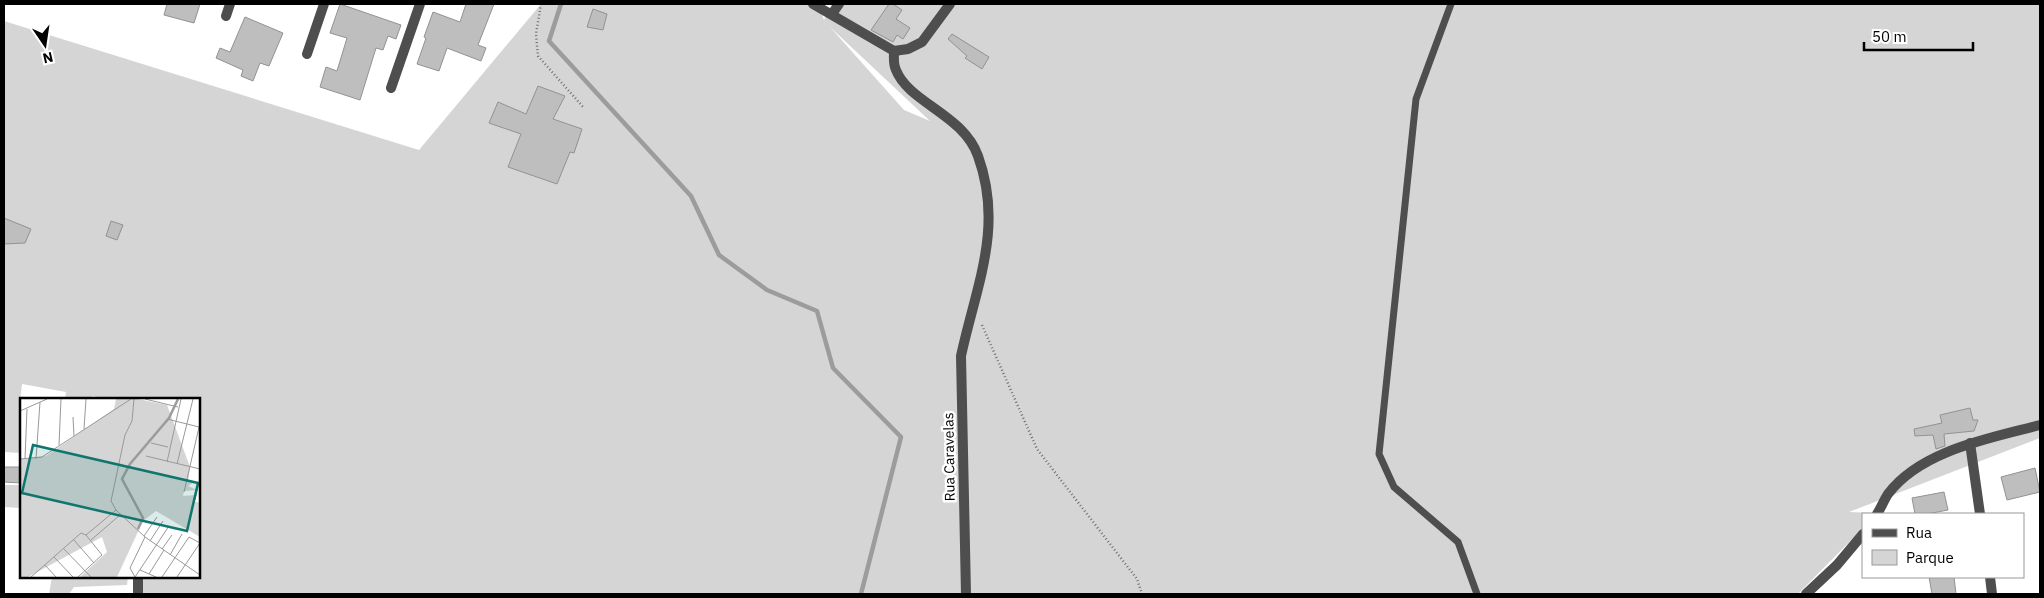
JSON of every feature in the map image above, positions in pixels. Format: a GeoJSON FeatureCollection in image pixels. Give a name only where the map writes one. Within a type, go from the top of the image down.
{"type":"FeatureCollection","features":[{"type":"Feature","properties":{"kind":"street"},"geometry":{"type":"LineString","coordinates":[[226,16],[230,4]]}},
{"type":"Feature","properties":{"kind":"street"},"geometry":{"type":"LineString","coordinates":[[307,54],[324,4]]}},
{"type":"Feature","properties":{"kind":"street"},"geometry":{"type":"LineString","coordinates":[[391,88],[420,4]]}},
{"type":"Feature","properties":{"kind":"street"},"geometry":{"type":"LineString","coordinates":[[813,4],[894,51],[916,47],[922,42],[950,4]]}},
{"type":"Feature","properties":{"kind":"street"},"geometry":{"type":"LineString","coordinates":[[832,14],[839,4]]}},
{"type":"Feature","properties":{"kind":"street","name":"Rua Caravelas"},"geometry":{"type":"LineString","coordinates":[[894,51],[895,69],[906,86],[952,120],[978,154],[983,172],[990,234],[987,256],[969,320],[962,356],[966,594]]}},
{"type":"Feature","properties":{"kind":"street"},"geometry":{"type":"LineString","coordinates":[[1878,513],[1888,494],[1907,474],[1932,460],[1970,443],[2040,425]]}},
{"type":"Feature","properties":{"kind":"street"},"geometry":{"type":"LineString","coordinates":[[1970,443],[1980,513]]}},
{"type":"Feature","properties":{"kind":"street"},"geometry":{"type":"LineString","coordinates":[[1806,594],[1837,565],[1862,535]]}},
{"type":"Feature","properties":{"kind":"street"},"geometry":{"type":"LineString","coordinates":[[138,578],[138,594]]}},
{"type":"Feature","properties":{"kind":"street"},"geometry":{"type":"LineString","coordinates":[[1990,578],[1992,594]]}},
{"type":"Feature","properties":{"kind":"lane"},"geometry":{"type":"LineString","coordinates":[[1451,4],[1416,99],[1379,454],[1394,487],[1458,542],[1478,594]]}},
{"type":"Feature","properties":{"kind":"path"},"geometry":{"type":"LineString","coordinates":[[541,4],[536,34],[538,56],[584,108]]}},
{"type":"Feature","properties":{"kind":"path"},"geometry":{"type":"LineString","coordinates":[[973,306],[1037,450],[1137,578],[1142,594]]}},
{"type":"Feature","properties":{"kind":"green space"},"geometry":{"type":"Polygon","coordinates":[[[541,4],[818,4],[824,20],[832,4],[2040,4],[2040,438],[1849,512],[1878,513],[1862,513],[1862,529],[1798,594],[140,594],[140,578],[200,578],[200,398],[102,398],[92,396],[91,398],[65,398],[66,392],[22,384],[19,410],[20,453],[4,452],[4,21],[419,150],[541,4]],[[830,27],[904,110],[930,121],[830,27]]]}},
{"type":"Feature","properties":{"kind":"green space"},"geometry":{"type":"Polygon","coordinates":[[[4,485],[20,485],[20,508],[4,507],[4,485]]]}},
{"type":"Feature","properties":{"kind":"green space"},"geometry":{"type":"Polygon","coordinates":[[[52,578],[128,578],[127,585],[74,587],[69,594],[49,594],[52,578]]]}},
{"type":"Feature","properties":{"kind":"building"},"geometry":{"type":"Polygon","coordinates":[[[167,4],[200,4],[194,23],[164,15],[167,4]]]}},
{"type":"Feature","properties":{"kind":"building"},"geometry":{"type":"Polygon","coordinates":[[[340,4],[401,25],[396,39],[388,36],[383,50],[376,48],[360,100],[320,87],[326,67],[337,71],[347,38],[330,33],[340,4]]]}},
{"type":"Feature","properties":{"kind":"building"},"geometry":{"type":"Polygon","coordinates":[[[466,4],[494,4],[478,45],[486,48],[481,61],[447,48],[439,71],[417,64],[433,12],[460,22],[466,4]]]}},
{"type":"Feature","properties":{"kind":"building"},"geometry":{"type":"Polygon","coordinates":[[[889,4],[893,4],[902,10],[896,19],[910,28],[903,39],[897,35],[893,42],[871,30],[889,4]]]}},
{"type":"Feature","properties":{"kind":"building"},"geometry":{"type":"Polygon","coordinates":[[[593,9],[607,14],[603,30],[587,27],[593,9]]]}},
{"type":"Feature","properties":{"kind":"building"},"geometry":{"type":"Polygon","coordinates":[[[245,17],[283,33],[269,66],[260,63],[253,81],[241,76],[243,70],[216,58],[220,48],[230,52],[245,17]]]}},
{"type":"Feature","properties":{"kind":"building"},"geometry":{"type":"Polygon","coordinates":[[[952,34],[989,57],[982,69],[965,58],[967,56],[948,39],[952,34]]]}},
{"type":"Feature","properties":{"kind":"building"},"geometry":{"type":"Polygon","coordinates":[[[538,86],[565,96],[553,119],[582,129],[574,153],[570,152],[557,184],[508,167],[521,134],[489,123],[498,102],[526,114],[538,86]]]}},
{"type":"Feature","properties":{"kind":"building"},"geometry":{"type":"Polygon","coordinates":[[[4,218],[31,229],[25,243],[4,244],[4,218]]]}},
{"type":"Feature","properties":{"kind":"building"},"geometry":{"type":"Polygon","coordinates":[[[111,221],[123,225],[117,240],[106,236],[111,221]]]}},
{"type":"Feature","properties":{"kind":"building"},"geometry":{"type":"Polygon","coordinates":[[[1970,408],[1973,420],[1978,420],[1974,431],[1944,434],[1945,446],[1936,449],[1933,435],[1915,436],[1914,429],[1942,423],[1940,415],[1970,408]]]}},
{"type":"Feature","properties":{"kind":"building"},"geometry":{"type":"Polygon","coordinates":[[[4,467],[20,467],[20,483],[4,482],[4,467]]]}},
{"type":"Feature","properties":{"kind":"building"},"geometry":{"type":"Polygon","coordinates":[[[2035,468],[2040,492],[2007,500],[2001,477],[2035,468]]]}},
{"type":"Feature","properties":{"kind":"building"},"geometry":{"type":"Polygon","coordinates":[[[1944,492],[1948,510],[1932,513],[1915,513],[1912,498],[1944,492]]]}},
{"type":"Feature","properties":{"kind":"building"},"geometry":{"type":"Polygon","coordinates":[[[1929,578],[1954,578],[1956,594],[1932,594],[1929,578]]]}},
{"type":"Feature","properties":{"kind":"waterway"},"geometry":{"type":"LineString","coordinates":[[561,4],[549,41],[691,196],[719,255],[767,290],[817,311],[833,368],[901,437],[861,594]]}}]}
